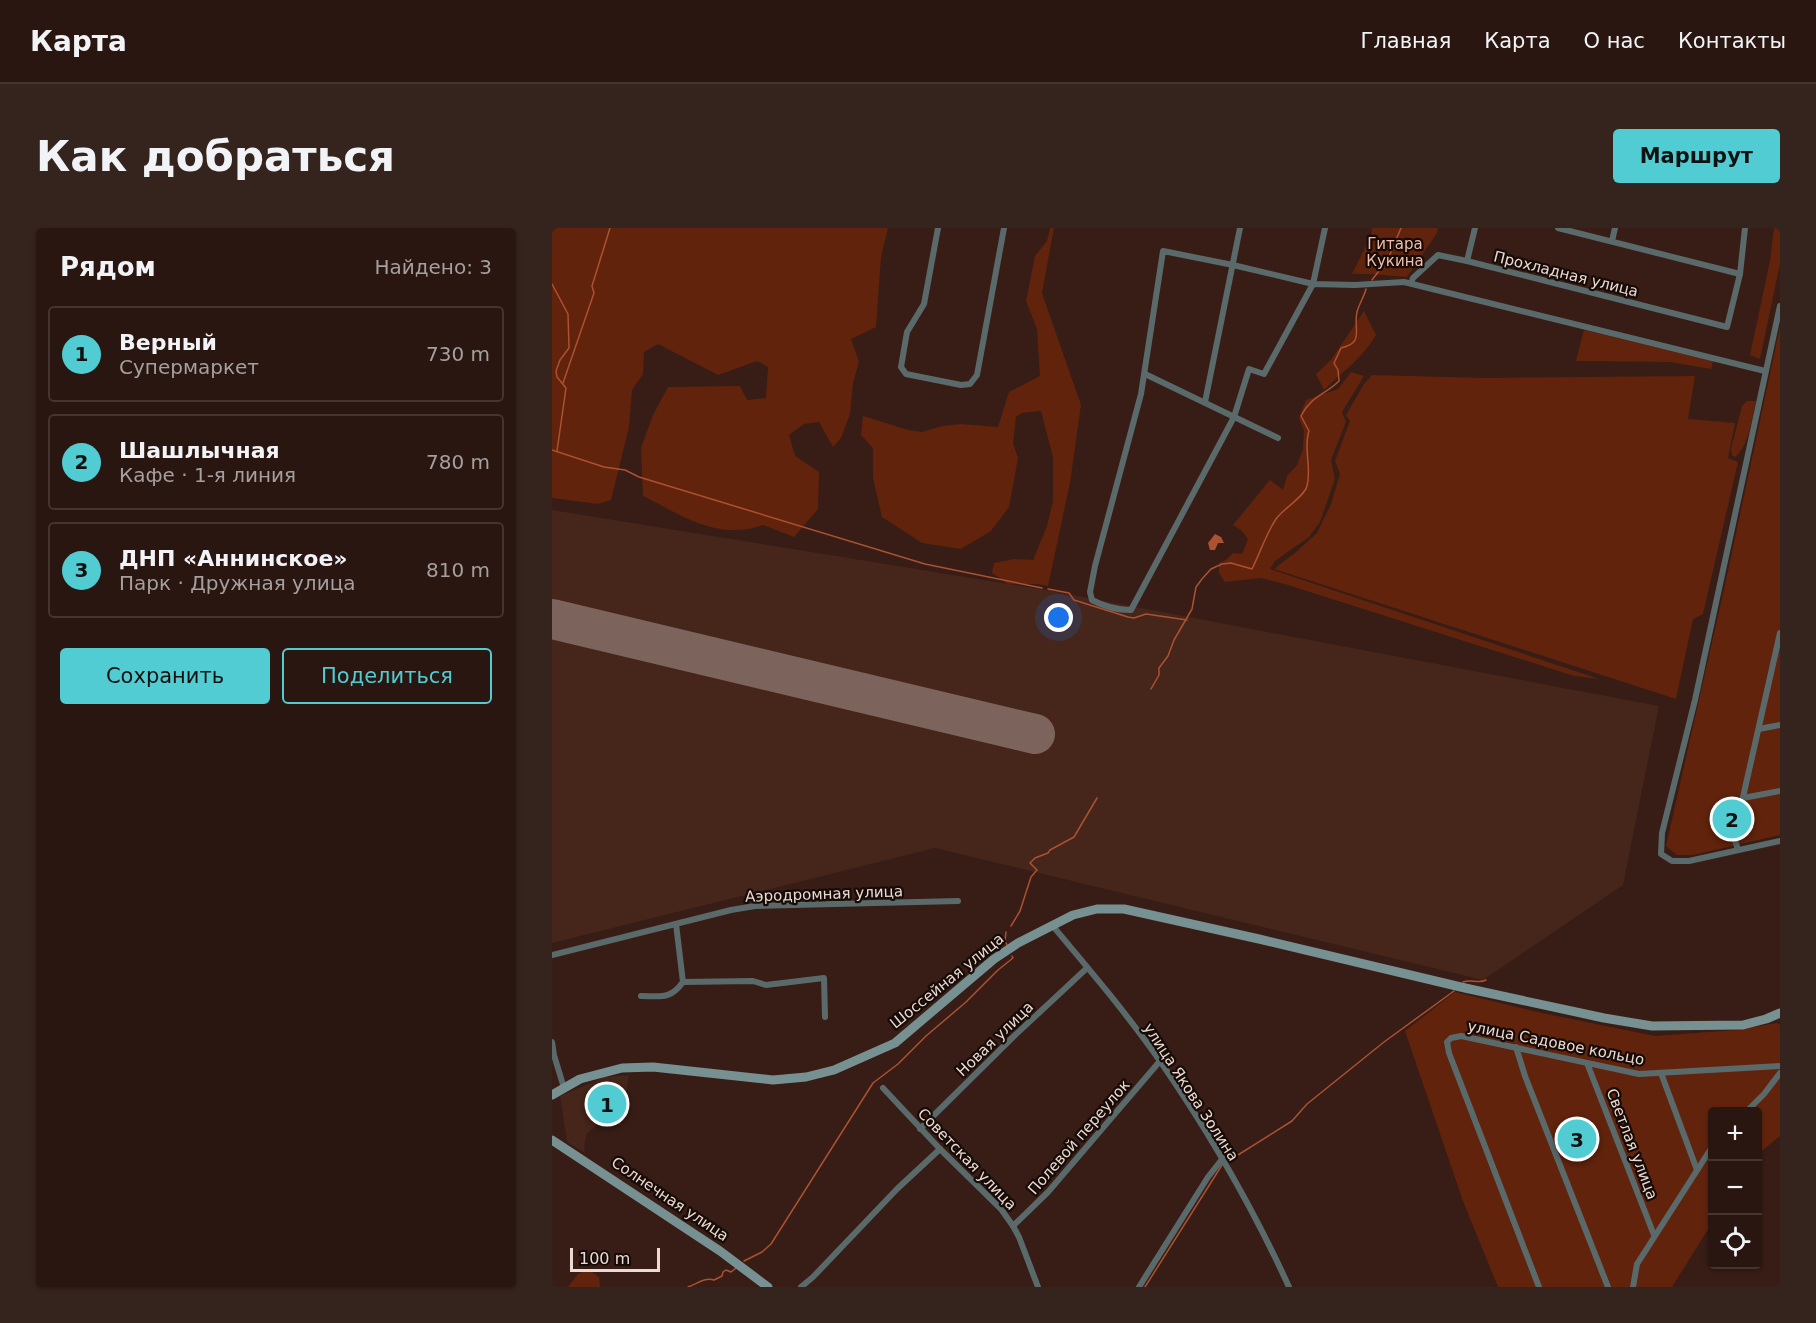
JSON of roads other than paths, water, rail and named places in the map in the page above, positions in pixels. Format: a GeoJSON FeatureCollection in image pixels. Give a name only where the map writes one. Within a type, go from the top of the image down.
{"type":"FeatureCollection","features":[{"type":"Feature","properties":{"kind":"main road","name":"Шоссейная улица"},"geometry":{"type":"LineString","coordinates":[[552,1095],[589,1076],[622,1068],[653,1067],[773,1080],[806,1077],[834,1070],[896,1043],[994,959],[1018,943],[1051,924],[1072,915],[1097,909],[1124,909],[1465,988],[1652,1026],[1743,1025],[1780,1013]]}},
{"type":"Feature","properties":{"kind":"main road","name":"Солнечная улица"},"geometry":{"type":"LineString","coordinates":[[552,1140],[720,1251],[768,1287]]}},
{"type":"Feature","properties":{"kind":"street"},"geometry":{"type":"LineString","coordinates":[[938,228],[924,304],[907,332],[901,367],[906,374],[961,385],[970,384],[977,375],[1004,228]]}},
{"type":"Feature","properties":{"kind":"street"},"geometry":{"type":"LineString","coordinates":[[1204,402],[1240,228]]}},
{"type":"Feature","properties":{"kind":"street"},"geometry":{"type":"LineString","coordinates":[[1324,228],[1313,284],[1264,374],[1249,369],[1234,417],[1131,610],[1103,606],[1092,600],[1090,592],[1092,583],[1146,374],[1163,251],[1313,284],[1411,283],[1765,371]]}},
{"type":"Feature","properties":{"kind":"street"},"geometry":{"type":"LineString","coordinates":[[1467,261],[1475,228]]}},
{"type":"Feature","properties":{"kind":"street"},"geometry":{"type":"LineString","coordinates":[[1558,228],[1740,274],[1745,228]]}},
{"type":"Feature","properties":{"kind":"street"},"geometry":{"type":"LineString","coordinates":[[1612,241],[1615,228]]}},
{"type":"Feature","properties":{"kind":"street","name":"Прохладная улица"},"geometry":{"type":"LineString","coordinates":[[1411,283],[1413,278],[1438,255],[1727,327],[1740,274]]}},
{"type":"Feature","properties":{"kind":"street"},"geometry":{"type":"LineString","coordinates":[[1780,306],[1695,700],[1661,843],[1662,854],[1672,861],[1689,861],[1780,841]]}},
{"type":"Feature","properties":{"kind":"street"},"geometry":{"type":"LineString","coordinates":[[1146,374],[1278,438]]}},
{"type":"Feature","properties":{"kind":"street"},"geometry":{"type":"LineString","coordinates":[[1738,850],[1734,837],[1777,658],[1780,633]]}},
{"type":"Feature","properties":{"kind":"street"},"geometry":{"type":"LineString","coordinates":[[1760,729],[1780,725]]}},
{"type":"Feature","properties":{"kind":"street"},"geometry":{"type":"LineString","coordinates":[[1743,798],[1780,791]]}},
{"type":"Feature","properties":{"kind":"street","name":"Аэродромная улица"},"geometry":{"type":"LineString","coordinates":[[552,955],[732,910],[769,905],[958,901]]}},
{"type":"Feature","properties":{"kind":"street"},"geometry":{"type":"LineString","coordinates":[[641,996],[666,996],[675,993],[682,982],[676,924]]}},
{"type":"Feature","properties":{"kind":"street","name":"улица Якова Золина"},"geometry":{"type":"LineString","coordinates":[[1051,924],[1160,1061],[1223,1158],[1272,1248],[1289,1287]]}},
{"type":"Feature","properties":{"kind":"street","name":"Новая улица"},"geometry":{"type":"LineString","coordinates":[[920,1129],[1087,968]]}},
{"type":"Feature","properties":{"kind":"street"},"geometry":{"type":"LineString","coordinates":[[682,982],[753,981],[766,985],[824,978],[825,1017]]}},
{"type":"Feature","properties":{"kind":"street","name":"улица Садовое кольцо"},"geometry":{"type":"LineString","coordinates":[[1539,1287],[1447,1045],[1451,1038],[1458,1036],[1516,1047],[1639,1074],[1780,1066]]}},
{"type":"Feature","properties":{"kind":"street"},"geometry":{"type":"LineString","coordinates":[[552,1042],[564,1088]]}},
{"type":"Feature","properties":{"kind":"street"},"geometry":{"type":"LineString","coordinates":[[1516,1047],[1525,1076],[1608,1287]]}},
{"type":"Feature","properties":{"kind":"street","name":"Полевой переулок"},"geometry":{"type":"LineString","coordinates":[[1013,1226],[1048,1192],[1160,1061]]}},
{"type":"Feature","properties":{"kind":"street","name":"Светлая улица"},"geometry":{"type":"LineString","coordinates":[[1587,1063],[1654,1235]]}},
{"type":"Feature","properties":{"kind":"street"},"geometry":{"type":"LineString","coordinates":[[1661,1073],[1697,1170]]}},
{"type":"Feature","properties":{"kind":"street"},"geometry":{"type":"LineString","coordinates":[[1751,1107],[1780,1073]]}},
{"type":"Feature","properties":{"kind":"street","name":"Советская улица"},"geometry":{"type":"LineString","coordinates":[[883,1088],[920,1129],[1000,1209],[1013,1226],[1031,1265],[1038,1287]]}},
{"type":"Feature","properties":{"kind":"street"},"geometry":{"type":"LineString","coordinates":[[801,1287],[897,1189],[940,1149]]}},
{"type":"Feature","properties":{"kind":"street"},"geometry":{"type":"LineString","coordinates":[[1633,1287],[1637,1264],[1708,1155]]}},
{"type":"Feature","properties":{"kind":"street"},"geometry":{"type":"LineString","coordinates":[[1139,1287],[1208,1177],[1223,1158]]}},
{"type":"Feature","properties":{"kind":"waterway"},"geometry":{"type":"LineString","coordinates":[[563,383],[594,293],[592,286],[610,228]]}},
{"type":"Feature","properties":{"kind":"waterway"},"geometry":{"type":"LineString","coordinates":[[1372,280],[1388,259],[1401,228]]}},
{"type":"Feature","properties":{"kind":"waterway"},"geometry":{"type":"LineString","coordinates":[[552,284],[568,314],[569,348],[560,360],[556,371],[557,377],[566,388],[557,451]]}},
{"type":"Feature","properties":{"kind":"waterway"},"geometry":{"type":"LineString","coordinates":[[1151,689],[1159,675],[1159,668],[1168,656],[1174,640],[1192,609],[1196,587],[1202,579],[1211,569],[1222,564],[1231,563],[1252,569],[1276,519],[1305,490],[1309,472],[1307,445],[1309,431],[1301,416],[1309,404],[1339,381],[1338,370],[1334,363],[1341,348],[1348,346],[1356,339],[1357,312],[1366,289]]}},
{"type":"Feature","properties":{"kind":"waterway"},"geometry":{"type":"LineString","coordinates":[[552,450],[604,467],[625,470],[639,477],[925,564],[1042,588]]}},
{"type":"Feature","properties":{"kind":"waterway"},"geometry":{"type":"LineString","coordinates":[[1048,589],[1069,593],[1074,600],[1128,617],[1134,618],[1146,614],[1187,620]]}},
{"type":"Feature","properties":{"kind":"waterway"},"geometry":{"type":"LineString","coordinates":[[1011,926],[1020,911],[1031,877],[1037,870],[1030,863],[1074,837],[1097,798]]}},
{"type":"Feature","properties":{"kind":"waterway"},"geometry":{"type":"LineString","coordinates":[[1006,932],[1007,945]]}},
{"type":"Feature","properties":{"kind":"waterway"},"geometry":{"type":"LineString","coordinates":[[744,1261],[762,1252],[771,1244],[873,1083],[898,1064],[926,1036],[966,1002],[1013,958],[1012,956]]}},
{"type":"Feature","properties":{"kind":"waterway"},"geometry":{"type":"LineString","coordinates":[[1463,982],[1486,980]]}},
{"type":"Feature","properties":{"kind":"waterway"},"geometry":{"type":"LineString","coordinates":[[1230,1160],[1292,1121],[1307,1104],[1384,1042],[1454,991]]}},
{"type":"Feature","properties":{"kind":"waterway"},"geometry":{"type":"LineString","coordinates":[[1145,1287],[1222,1165]]}},
{"type":"Feature","properties":{"kind":"waterway"},"geometry":{"type":"LineString","coordinates":[[688,1287],[704,1280],[714,1280],[722,1276],[726,1270],[731,1272],[736,1268]]}},
{"type":"Feature","properties":{"kind":"place","name":"Шашлычная"},"geometry":{"type":"Point","coordinates":[1732,819]}},
{"type":"Feature","properties":{"kind":"place","name":"Верный"},"geometry":{"type":"Point","coordinates":[607,1104]}},
{"type":"Feature","properties":{"kind":"place","name":"ДНП «Аннинское»"},"geometry":{"type":"Point","coordinates":[1577,1139]}},
{"type":"Feature","properties":{"kind":"park label","name":"Гитара Кукина"},"geometry":{"type":"Point","coordinates":[1395,252]}}]}
